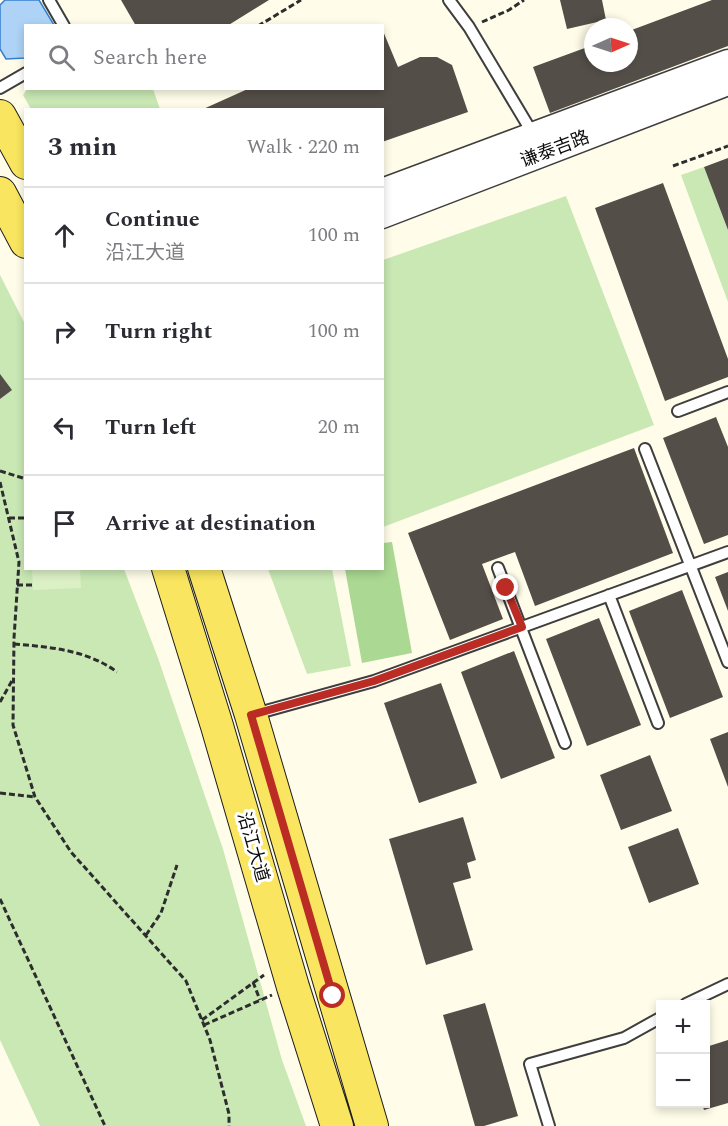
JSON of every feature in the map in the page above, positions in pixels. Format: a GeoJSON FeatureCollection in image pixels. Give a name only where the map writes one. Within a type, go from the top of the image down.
{"type":"FeatureCollection","features":[{"type":"Feature","properties":{"kind":"main road"},"geometry":{"type":"LineString","coordinates":[[0,116],[24,159]]}},
{"type":"Feature","properties":{"kind":"main road"},"geometry":{"type":"LineString","coordinates":[[0,193],[24,238]]}},
{"type":"Feature","properties":{"kind":"main road","name":"沿江大道"},"geometry":{"type":"LineString","coordinates":[[169,570],[337,1126]]}},
{"type":"Feature","properties":{"kind":"main road","name":"沿江大道"},"geometry":{"type":"LineString","coordinates":[[205,570],[251,715],[372,1126]]}},
{"type":"Feature","properties":{"kind":"street","name":"谦泰吉路"},"geometry":{"type":"LineString","coordinates":[[384,190],[728,62]]}},
{"type":"Feature","properties":{"kind":"street","name":"谦泰吉路"},"geometry":{"type":"LineString","coordinates":[[384,215],[728,83]]}},
{"type":"Feature","properties":{"kind":"lane"},"geometry":{"type":"LineString","coordinates":[[49,0],[63,24]]}},
{"type":"Feature","properties":{"kind":"lane"},"geometry":{"type":"LineString","coordinates":[[449,0],[469,27],[533,134]]}},
{"type":"Feature","properties":{"kind":"lane"},"geometry":{"type":"LineString","coordinates":[[0,88],[24,74]]}},
{"type":"Feature","properties":{"kind":"lane"},"geometry":{"type":"LineString","coordinates":[[678,411],[727,396]]}},
{"type":"Feature","properties":{"kind":"lane"},"geometry":{"type":"LineString","coordinates":[[645,449],[728,662]]}},
{"type":"Feature","properties":{"kind":"lane"},"geometry":{"type":"LineString","coordinates":[[251,715],[374,681],[728,552]]}},
{"type":"Feature","properties":{"kind":"lane"},"geometry":{"type":"LineString","coordinates":[[498,568],[565,743]]}},
{"type":"Feature","properties":{"kind":"lane"},"geometry":{"type":"LineString","coordinates":[[609,595],[658,723]]}},
{"type":"Feature","properties":{"kind":"lane"},"geometry":{"type":"LineString","coordinates":[[696,1000],[728,984]]}},
{"type":"Feature","properties":{"kind":"lane"},"geometry":{"type":"LineString","coordinates":[[549,1126],[530,1064],[624,1038],[656,1020]]}},
{"type":"Feature","properties":{"kind":"path"},"geometry":{"type":"LineString","coordinates":[[261,24],[301,0]]}},
{"type":"Feature","properties":{"kind":"path"},"geometry":{"type":"LineString","coordinates":[[469,27],[509,10],[524,0]]}},
{"type":"Feature","properties":{"kind":"path"},"geometry":{"type":"LineString","coordinates":[[673,166],[728,146]]}},
{"type":"Feature","properties":{"kind":"path"},"geometry":{"type":"LineString","coordinates":[[0,471],[24,478]]}},
{"type":"Feature","properties":{"kind":"path"},"geometry":{"type":"LineString","coordinates":[[0,482],[19,562],[14,644],[13,725],[35,797],[71,852],[186,981],[210,1040],[229,1114],[229,1126]]}},
{"type":"Feature","properties":{"kind":"path"},"geometry":{"type":"LineString","coordinates":[[9,519],[24,518]]}},
{"type":"Feature","properties":{"kind":"path"},"geometry":{"type":"LineString","coordinates":[[17,585],[33,585]]}},
{"type":"Feature","properties":{"kind":"path"},"geometry":{"type":"LineString","coordinates":[[14,644],[79,652],[106,664],[117,672]]}},
{"type":"Feature","properties":{"kind":"path"},"geometry":{"type":"LineString","coordinates":[[0,702],[14,678]]}},
{"type":"Feature","properties":{"kind":"path"},"geometry":{"type":"LineString","coordinates":[[0,792],[35,797]]}},
{"type":"Feature","properties":{"kind":"path"},"geometry":{"type":"LineString","coordinates":[[146,935],[161,913],[177,865]]}},
{"type":"Feature","properties":{"kind":"path"},"geometry":{"type":"LineString","coordinates":[[0,899],[105,1126]]}},
{"type":"Feature","properties":{"kind":"path"},"geometry":{"type":"LineString","coordinates":[[202,1020],[253,982],[290,975]]}},
{"type":"Feature","properties":{"kind":"path"},"geometry":{"type":"LineString","coordinates":[[204,1024],[260,1000],[290,975]]}},
{"type":"Feature","properties":{"kind":"path"},"geometry":{"type":"LineString","coordinates":[[253,982],[260,1000]]}},
{"type":"Feature","properties":{"kind":"green space"},"geometry":{"type":"Polygon","coordinates":[[[26,90],[153,90],[160,108],[30,108],[23,95],[26,90]]]}},
{"type":"Feature","properties":{"kind":"green space"},"geometry":{"type":"Polygon","coordinates":[[[704,167],[728,230],[728,302],[681,175],[704,167]]]}},
{"type":"Feature","properties":{"kind":"green space"},"geometry":{"type":"Polygon","coordinates":[[[566,196],[654,425],[384,527],[384,260],[566,196]]]}},
{"type":"Feature","properties":{"kind":"green space"},"geometry":{"type":"Polygon","coordinates":[[[0,275],[24,322],[24,570],[124,570],[158,658],[223,849],[282,1060],[306,1126],[40,1126],[0,1040],[0,275]]]}},
{"type":"Feature","properties":{"kind":"green space"},"geometry":{"type":"Polygon","coordinates":[[[392,542],[412,653],[362,663],[345,570],[384,570],[384,543],[392,542]]]}},
{"type":"Feature","properties":{"kind":"green space"},"geometry":{"type":"Polygon","coordinates":[[[32,570],[80,570],[81,588],[33,590],[32,570]]]}},
{"type":"Feature","properties":{"kind":"green space"},"geometry":{"type":"Polygon","coordinates":[[[268,570],[332,570],[351,666],[307,674],[268,570]]]}},
{"type":"Feature","properties":{"kind":"water"},"geometry":{"type":"Polygon","coordinates":[[[5,0],[39,0],[53,24],[24,24],[24,58],[6,59],[0,49],[0,5],[5,0]]]}},
{"type":"Feature","properties":{"kind":"building"},"geometry":{"type":"Polygon","coordinates":[[[121,0],[269,0],[230,24],[135,24],[121,0]]]}},
{"type":"Feature","properties":{"kind":"building"},"geometry":{"type":"Polygon","coordinates":[[[560,0],[602,0],[606,18],[584,18],[584,25],[567,29],[560,0]]]}},
{"type":"Feature","properties":{"kind":"building"},"geometry":{"type":"Polygon","coordinates":[[[712,0],[728,0],[728,46],[550,113],[533,67],[584,48],[584,72],[638,72],[638,28],[712,0]]]}},
{"type":"Feature","properties":{"kind":"building"},"geometry":{"type":"Polygon","coordinates":[[[384,33],[398,67],[420,57],[437,57],[452,65],[468,112],[384,141],[384,108],[205,108],[246,90],[384,90],[384,33]]]}},
{"type":"Feature","properties":{"kind":"building"},"geometry":{"type":"Polygon","coordinates":[[[728,158],[728,230],[704,167],[728,158]]]}},
{"type":"Feature","properties":{"kind":"building"},"geometry":{"type":"Polygon","coordinates":[[[663,183],[728,359],[728,377],[665,401],[595,208],[663,183]]]}},
{"type":"Feature","properties":{"kind":"building"},"geometry":{"type":"Polygon","coordinates":[[[0,374],[12,390],[0,399],[0,374]]]}},
{"type":"Feature","properties":{"kind":"building"},"geometry":{"type":"Polygon","coordinates":[[[716,417],[728,447],[728,535],[704,544],[663,438],[716,417]]]}},
{"type":"Feature","properties":{"kind":"building"},"geometry":{"type":"Polygon","coordinates":[[[634,448],[673,553],[535,606],[515,552],[482,564],[503,619],[450,640],[408,533],[634,448]]]}},
{"type":"Feature","properties":{"kind":"building"},"geometry":{"type":"Polygon","coordinates":[[[728,572],[728,611],[715,577],[728,572]]]}},
{"type":"Feature","properties":{"kind":"building"},"geometry":{"type":"Polygon","coordinates":[[[682,590],[723,697],[670,718],[629,611],[682,590]]]}},
{"type":"Feature","properties":{"kind":"building"},"geometry":{"type":"Polygon","coordinates":[[[599,618],[641,725],[587,746],[546,639],[599,618]]]}},
{"type":"Feature","properties":{"kind":"building"},"geometry":{"type":"Polygon","coordinates":[[[514,651],[555,758],[501,779],[461,672],[514,651]]]}},
{"type":"Feature","properties":{"kind":"building"},"geometry":{"type":"Polygon","coordinates":[[[441,683],[477,783],[419,803],[384,703],[441,683]]]}},
{"type":"Feature","properties":{"kind":"building"},"geometry":{"type":"Polygon","coordinates":[[[728,732],[728,787],[710,739],[728,732]]]}},
{"type":"Feature","properties":{"kind":"building"},"geometry":{"type":"Polygon","coordinates":[[[650,755],[672,811],[621,830],[600,775],[650,755]]]}},
{"type":"Feature","properties":{"kind":"building"},"geometry":{"type":"Polygon","coordinates":[[[463,817],[476,860],[467,863],[471,878],[453,883],[473,950],[426,965],[389,839],[463,817]]]}},
{"type":"Feature","properties":{"kind":"building"},"geometry":{"type":"Polygon","coordinates":[[[678,828],[699,884],[649,903],[628,847],[678,828]]]}},
{"type":"Feature","properties":{"kind":"building"},"geometry":{"type":"Polygon","coordinates":[[[485,1003],[518,1116],[484,1126],[475,1126],[443,1015],[485,1003]]]}},
{"type":"Feature","properties":{"kind":"building"},"geometry":{"type":"Polygon","coordinates":[[[728,1040],[728,1103],[704,1110],[703,1108],[710,1108],[710,1046],[728,1040]]]}},
{"type":"Feature","properties":{"kind":"route"},"geometry":{"type":"LineString","coordinates":[[333,996],[251,715],[374,681],[522,627],[506,588]]}}]}
